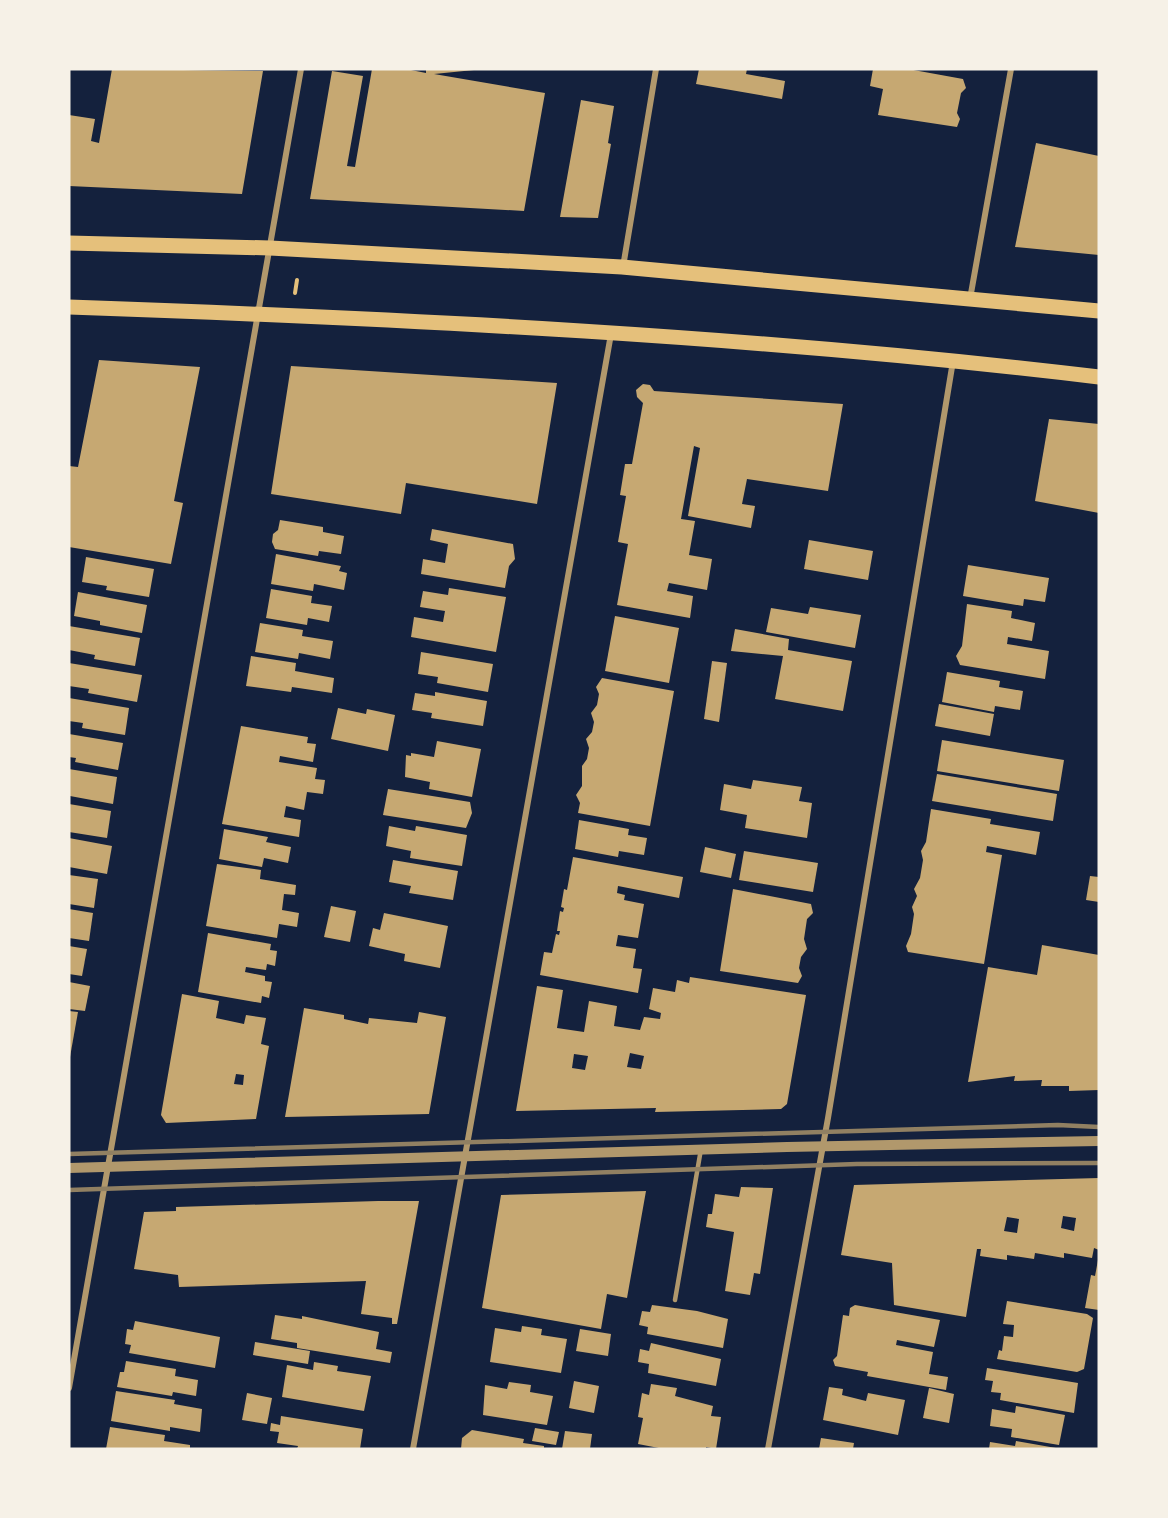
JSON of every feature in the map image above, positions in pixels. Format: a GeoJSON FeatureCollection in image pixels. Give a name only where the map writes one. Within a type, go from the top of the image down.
{"type":"FeatureCollection","features":[{"type":"Feature","properties":{"kind":"main road"},"geometry":{"type":"LineString","coordinates":[[69,243],[270,248],[622,267],[1099,311]]}},
{"type":"Feature","properties":{"kind":"main road"},"geometry":{"type":"LineString","coordinates":[[69,307],[258,314],[611,334],[954,359],[1099,377]]}},
{"type":"Feature","properties":{"kind":"street"},"geometry":{"type":"LineString","coordinates":[[69,1388],[302,69]]}},
{"type":"Feature","properties":{"kind":"street"},"geometry":{"type":"LineString","coordinates":[[622,267],[656,69]]}},
{"type":"Feature","properties":{"kind":"street"},"geometry":{"type":"LineString","coordinates":[[970,299],[1011,69]]}},
{"type":"Feature","properties":{"kind":"street"},"geometry":{"type":"LineString","coordinates":[[413,1449],[611,334]]}},
{"type":"Feature","properties":{"kind":"street"},"geometry":{"type":"LineString","coordinates":[[768,1449],[822,1146],[954,359]]}},
{"type":"Feature","properties":{"kind":"street"},"geometry":{"type":"LineString","coordinates":[[69,1168],[700,1149],[1099,1141]]}},
{"type":"Feature","properties":{"kind":"lane"},"geometry":{"type":"LineString","coordinates":[[675,1300],[700,1149]]}},
{"type":"Feature","properties":{"kind":"path"},"geometry":{"type":"LineString","coordinates":[[295,294],[297,280]]}},
{"type":"Feature","properties":{"kind":"building"},"geometry":{"type":"Polygon","coordinates":[[[112,69],[263,71],[242,194],[69,186],[69,115],[95,119],[91,141],[99,143],[112,69]]]}},
{"type":"Feature","properties":{"kind":"building"},"geometry":{"type":"Polygon","coordinates":[[[372,69],[406,69],[426,73],[426,69],[484,69],[434,74],[545,93],[524,211],[310,199],[332,71],[363,76],[347,166],[355,167],[372,69]]]}},
{"type":"Feature","properties":{"kind":"building"},"geometry":{"type":"Polygon","coordinates":[[[699,69],[747,69],[746,74],[785,81],[782,99],[696,84],[699,69]]]}},
{"type":"Feature","properties":{"kind":"building"},"geometry":{"type":"Polygon","coordinates":[[[873,69],[908,69],[963,79],[966,88],[961,93],[957,113],[960,119],[957,127],[878,115],[883,89],[870,86],[873,69]]]}},
{"type":"Feature","properties":{"kind":"building"},"geometry":{"type":"Polygon","coordinates":[[[581,100],[614,106],[608,143],[611,144],[598,218],[560,217],[581,100]]]}},
{"type":"Feature","properties":{"kind":"building"},"geometry":{"type":"Polygon","coordinates":[[[1036,143],[1099,156],[1099,255],[1015,247],[1036,143]]]}},
{"type":"Feature","properties":{"kind":"building"},"geometry":{"type":"Polygon","coordinates":[[[99,360],[200,367],[174,501],[183,503],[171,564],[69,547],[69,466],[78,467],[99,360]]]}},
{"type":"Feature","properties":{"kind":"building"},"geometry":{"type":"Polygon","coordinates":[[[291,366],[557,383],[537,504],[406,483],[401,514],[271,494],[291,366]]]}},
{"type":"Feature","properties":{"kind":"building"},"geometry":{"type":"Polygon","coordinates":[[[643,384],[650,385],[654,391],[843,404],[828,491],[747,479],[742,504],[755,506],[751,528],[688,516],[700,448],[694,446],[681,519],[695,521],[689,555],[712,559],[707,590],[669,583],[667,591],[693,596],[690,618],[617,605],[628,544],[618,542],[626,496],[620,495],[625,464],[632,464],[643,403],[637,397],[636,390],[643,384]]]}},
{"type":"Feature","properties":{"kind":"building"},"geometry":{"type":"Polygon","coordinates":[[[1049,419],[1099,424],[1099,513],[1035,501],[1049,419]]]}},
{"type":"Feature","properties":{"kind":"building"},"geometry":{"type":"Polygon","coordinates":[[[280,520],[323,527],[323,532],[344,536],[341,554],[319,551],[318,556],[275,549],[272,542],[273,534],[278,530],[280,520]]]}},
{"type":"Feature","properties":{"kind":"building"},"geometry":{"type":"Polygon","coordinates":[[[432,529],[513,544],[515,559],[509,566],[505,588],[421,574],[423,559],[445,563],[448,544],[430,540],[432,529]]]}},
{"type":"Feature","properties":{"kind":"building"},"geometry":{"type":"Polygon","coordinates":[[[809,540],[873,551],[868,580],[804,569],[809,540]]]}},
{"type":"Feature","properties":{"kind":"building"},"geometry":{"type":"Polygon","coordinates":[[[276,554],[341,566],[339,571],[347,573],[344,590],[314,584],[313,591],[271,584],[276,554]]]}},
{"type":"Feature","properties":{"kind":"building"},"geometry":{"type":"Polygon","coordinates":[[[86,557],[154,569],[149,597],[106,590],[107,586],[82,582],[86,557]]]}},
{"type":"Feature","properties":{"kind":"building"},"geometry":{"type":"Polygon","coordinates":[[[968,565],[1049,578],[1045,602],[1024,599],[1023,606],[963,596],[968,565]]]}},
{"type":"Feature","properties":{"kind":"building"},"geometry":{"type":"Polygon","coordinates":[[[449,588],[506,597],[496,652],[411,637],[414,617],[443,622],[445,611],[420,607],[423,591],[448,595],[449,588]]]}},
{"type":"Feature","properties":{"kind":"building"},"geometry":{"type":"Polygon","coordinates":[[[271,589],[312,596],[311,603],[332,606],[329,622],[308,618],[307,625],[266,618],[271,589]]]}},
{"type":"Feature","properties":{"kind":"building"},"geometry":{"type":"Polygon","coordinates":[[[78,592],[147,605],[142,633],[100,625],[100,621],[74,616],[78,592]]]}},
{"type":"Feature","properties":{"kind":"building"},"geometry":{"type":"Polygon","coordinates":[[[967,604],[1012,611],[1011,618],[1035,623],[1032,641],[1008,637],[1007,644],[1049,651],[1045,679],[960,665],[956,656],[962,646],[967,604]]]}},
{"type":"Feature","properties":{"kind":"building"},"geometry":{"type":"Polygon","coordinates":[[[810,607],[861,615],[855,648],[766,632],[771,608],[808,614],[810,607]]]}},
{"type":"Feature","properties":{"kind":"building"},"geometry":{"type":"Polygon","coordinates":[[[615,616],[679,628],[669,683],[605,671],[615,616]]]}},
{"type":"Feature","properties":{"kind":"building"},"geometry":{"type":"Polygon","coordinates":[[[260,623],[303,630],[302,636],[333,641],[330,659],[299,653],[298,659],[255,652],[260,623]]]}},
{"type":"Feature","properties":{"kind":"building"},"geometry":{"type":"Polygon","coordinates":[[[69,626],[140,638],[135,666],[94,659],[95,655],[69,650],[69,626]]]}},
{"type":"Feature","properties":{"kind":"building"},"geometry":{"type":"Polygon","coordinates":[[[735,629],[789,639],[788,650],[852,661],[843,711],[775,699],[783,656],[731,651],[735,629]]]}},
{"type":"Feature","properties":{"kind":"building"},"geometry":{"type":"Polygon","coordinates":[[[421,652],[493,664],[488,692],[437,683],[438,677],[418,674],[421,652]]]}},
{"type":"Feature","properties":{"kind":"building"},"geometry":{"type":"Polygon","coordinates":[[[251,656],[296,663],[295,671],[334,678],[332,693],[292,687],[291,692],[246,686],[251,656]]]}},
{"type":"Feature","properties":{"kind":"building"},"geometry":{"type":"Polygon","coordinates":[[[712,661],[727,663],[719,722],[704,719],[712,661]]]}},
{"type":"Feature","properties":{"kind":"building"},"geometry":{"type":"Polygon","coordinates":[[[69,663],[142,675],[137,702],[88,693],[89,689],[69,686],[69,663]]]}},
{"type":"Feature","properties":{"kind":"building"},"geometry":{"type":"Polygon","coordinates":[[[947,672],[1000,681],[999,687],[1023,691],[1020,710],[995,706],[994,712],[942,702],[947,672]]]}},
{"type":"Feature","properties":{"kind":"building"},"geometry":{"type":"Polygon","coordinates":[[[602,678],[674,691],[650,826],[578,813],[580,803],[576,795],[582,786],[582,766],[587,759],[589,748],[586,739],[592,732],[594,722],[591,713],[597,705],[599,694],[596,687],[602,678]]]}},
{"type":"Feature","properties":{"kind":"building"},"geometry":{"type":"Polygon","coordinates":[[[435,692],[487,701],[483,726],[431,718],[432,713],[412,710],[415,693],[435,696],[435,692]]]}},
{"type":"Feature","properties":{"kind":"building"},"geometry":{"type":"Polygon","coordinates":[[[69,698],[129,708],[125,735],[82,728],[83,723],[69,721],[69,698]]]}},
{"type":"Feature","properties":{"kind":"building"},"geometry":{"type":"Polygon","coordinates":[[[939,704],[994,714],[990,736],[935,726],[939,704]]]}},
{"type":"Feature","properties":{"kind":"building"},"geometry":{"type":"Polygon","coordinates":[[[338,708],[366,714],[367,709],[395,715],[388,751],[331,739],[338,708]]]}},
{"type":"Feature","properties":{"kind":"building"},"geometry":{"type":"Polygon","coordinates":[[[241,726],[308,737],[307,743],[316,744],[313,762],[280,756],[279,762],[317,768],[315,779],[325,780],[323,794],[307,792],[304,810],[286,806],[284,817],[301,820],[299,837],[222,824],[241,726]]]}},
{"type":"Feature","properties":{"kind":"building"},"geometry":{"type":"Polygon","coordinates":[[[69,734],[123,743],[118,770],[75,762],[76,758],[69,757],[69,734]]]}},
{"type":"Feature","properties":{"kind":"building"},"geometry":{"type":"Polygon","coordinates":[[[942,740],[1064,760],[1059,791],[937,771],[942,740]]]}},
{"type":"Feature","properties":{"kind":"building"},"geometry":{"type":"Polygon","coordinates":[[[437,741],[481,749],[472,797],[429,789],[430,782],[405,777],[406,755],[411,756],[411,753],[434,757],[437,741]]]}},
{"type":"Feature","properties":{"kind":"building"},"geometry":{"type":"Polygon","coordinates":[[[69,769],[117,777],[113,804],[70,796],[69,769]]]}},
{"type":"Feature","properties":{"kind":"building"},"geometry":{"type":"Polygon","coordinates":[[[937,774],[1057,794],[1053,821],[932,801],[937,774]]]}},
{"type":"Feature","properties":{"kind":"building"},"geometry":{"type":"Polygon","coordinates":[[[753,780],[802,787],[799,801],[812,803],[807,838],[745,828],[747,815],[720,810],[724,784],[751,789],[753,780]]]}},
{"type":"Feature","properties":{"kind":"building"},"geometry":{"type":"Polygon","coordinates":[[[388,789],[470,802],[472,813],[466,828],[383,815],[388,789]]]}},
{"type":"Feature","properties":{"kind":"building"},"geometry":{"type":"Polygon","coordinates":[[[69,804],[111,811],[107,838],[69,832],[69,804]]]}},
{"type":"Feature","properties":{"kind":"building"},"geometry":{"type":"Polygon","coordinates":[[[931,809],[991,819],[990,824],[1040,832],[1036,855],[987,846],[986,852],[1002,855],[984,964],[908,952],[906,946],[911,934],[914,914],[912,907],[917,896],[914,889],[920,878],[923,860],[921,851],[926,842],[931,809]]]}},
{"type":"Feature","properties":{"kind":"building"},"geometry":{"type":"Polygon","coordinates":[[[579,820],[629,829],[628,835],[647,838],[644,855],[619,851],[618,857],[575,849],[579,820]]]}},
{"type":"Feature","properties":{"kind":"building"},"geometry":{"type":"Polygon","coordinates":[[[389,826],[415,831],[416,826],[467,835],[462,866],[410,858],[411,851],[386,846],[389,826]]]}},
{"type":"Feature","properties":{"kind":"building"},"geometry":{"type":"Polygon","coordinates":[[[224,829],[268,837],[266,842],[291,847],[288,863],[264,858],[262,867],[219,859],[224,829]]]}},
{"type":"Feature","properties":{"kind":"building"},"geometry":{"type":"Polygon","coordinates":[[[69,838],[112,846],[107,874],[69,867],[69,838]]]}},
{"type":"Feature","properties":{"kind":"building"},"geometry":{"type":"Polygon","coordinates":[[[705,847],[736,854],[731,878],[700,872],[705,847]]]}},
{"type":"Feature","properties":{"kind":"building"},"geometry":{"type":"Polygon","coordinates":[[[744,851],[818,863],[813,892],[739,880],[744,851]]]}},
{"type":"Feature","properties":{"kind":"building"},"geometry":{"type":"Polygon","coordinates":[[[573,857],[683,877],[679,898],[618,886],[617,893],[625,895],[624,900],[644,904],[638,938],[618,935],[616,946],[636,949],[633,968],[642,969],[638,993],[540,975],[544,952],[552,953],[556,934],[559,935],[560,931],[557,931],[560,911],[563,912],[564,908],[561,907],[564,889],[567,890],[573,857]]]}},
{"type":"Feature","properties":{"kind":"building"},"geometry":{"type":"Polygon","coordinates":[[[393,860],[458,871],[453,900],[409,893],[411,886],[389,882],[393,860]]]}},
{"type":"Feature","properties":{"kind":"building"},"geometry":{"type":"Polygon","coordinates":[[[217,864],[261,870],[260,879],[296,885],[295,895],[284,894],[282,910],[299,913],[297,927],[279,924],[277,938],[206,926],[217,864]]]}},
{"type":"Feature","properties":{"kind":"building"},"geometry":{"type":"Polygon","coordinates":[[[69,875],[98,879],[94,908],[69,904],[69,875]]]}},
{"type":"Feature","properties":{"kind":"building"},"geometry":{"type":"Polygon","coordinates":[[[1090,876],[1099,877],[1099,902],[1086,900],[1090,876]]]}},
{"type":"Feature","properties":{"kind":"building"},"geometry":{"type":"Polygon","coordinates":[[[733,889],[811,904],[813,913],[807,919],[804,939],[807,949],[801,957],[799,968],[802,976],[798,983],[720,971],[733,889]]]}},
{"type":"Feature","properties":{"kind":"building"},"geometry":{"type":"Polygon","coordinates":[[[331,906],[356,911],[350,942],[324,937],[331,906]]]}},
{"type":"Feature","properties":{"kind":"building"},"geometry":{"type":"Polygon","coordinates":[[[69,909],[93,913],[89,941],[69,938],[69,909]]]}},
{"type":"Feature","properties":{"kind":"building"},"geometry":{"type":"Polygon","coordinates":[[[384,913],[448,926],[440,968],[404,961],[405,954],[369,946],[373,928],[380,930],[384,913]]]}},
{"type":"Feature","properties":{"kind":"building"},"geometry":{"type":"Polygon","coordinates":[[[208,933],[271,944],[270,950],[277,951],[275,966],[267,964],[266,970],[246,967],[245,972],[265,976],[265,981],[272,982],[269,998],[262,996],[261,1003],[198,992],[208,933]]]}},
{"type":"Feature","properties":{"kind":"building"},"geometry":{"type":"Polygon","coordinates":[[[1042,945],[1099,955],[1099,1090],[1069,1091],[1069,1086],[1041,1086],[1042,1080],[1014,1081],[1015,1076],[968,1082],[988,967],[1037,975],[1042,945]]]}},
{"type":"Feature","properties":{"kind":"building"},"geometry":{"type":"Polygon","coordinates":[[[69,946],[87,949],[82,976],[69,974],[69,946]]]}},
{"type":"Feature","properties":{"kind":"building"},"geometry":{"type":"Polygon","coordinates":[[[690,977],[806,995],[787,1104],[781,1109],[655,1112],[656,1108],[516,1111],[537,986],[563,990],[557,1028],[584,1032],[589,1001],[617,1006],[614,1026],[640,1030],[644,1017],[660,1019],[661,1013],[649,1009],[653,988],[675,992],[677,980],[689,983],[690,977]],[[630,1053],[627,1067],[641,1069],[644,1056],[630,1053]],[[574,1054],[572,1068],[585,1070],[588,1056],[574,1054]]]}},
{"type":"Feature","properties":{"kind":"building"},"geometry":{"type":"Polygon","coordinates":[[[69,982],[90,986],[85,1011],[69,1009],[69,982]]]}},
{"type":"Feature","properties":{"kind":"building"},"geometry":{"type":"Polygon","coordinates":[[[182,994],[219,1001],[216,1018],[244,1024],[246,1015],[266,1018],[261,1044],[269,1046],[256,1119],[166,1123],[161,1115],[182,994]],[[236,1074],[234,1084],[243,1085],[244,1075],[236,1074]]]}},
{"type":"Feature","properties":{"kind":"building"},"geometry":{"type":"Polygon","coordinates":[[[304,1008],[344,1015],[344,1019],[368,1024],[369,1018],[417,1023],[419,1012],[446,1017],[429,1114],[285,1117],[304,1008]]]}},
{"type":"Feature","properties":{"kind":"building"},"geometry":{"type":"Polygon","coordinates":[[[69,1011],[78,1012],[70,1057],[69,1057],[69,1011]]]}},
{"type":"Feature","properties":{"kind":"building"},"geometry":{"type":"Polygon","coordinates":[[[1099,1178],[1099,1250],[1094,1248],[1092,1258],[1064,1253],[1064,1258],[1035,1253],[1034,1259],[1007,1255],[1007,1260],[980,1256],[981,1249],[977,1249],[966,1317],[894,1305],[892,1263],[841,1255],[854,1185],[1099,1178]],[[1063,1216],[1061,1228],[1074,1231],[1076,1218],[1063,1216]],[[1007,1217],[1004,1231],[1017,1233],[1019,1219],[1007,1217]]]}},
{"type":"Feature","properties":{"kind":"building"},"geometry":{"type":"Polygon","coordinates":[[[741,1187],[773,1188],[760,1274],[754,1273],[750,1295],[725,1291],[734,1232],[706,1227],[708,1214],[712,1214],[715,1194],[739,1197],[741,1187]]]}},
{"type":"Feature","properties":{"kind":"building"},"geometry":{"type":"Polygon","coordinates":[[[646,1191],[627,1298],[607,1294],[601,1329],[482,1308],[501,1195],[646,1191]]]}},
{"type":"Feature","properties":{"kind":"building"},"geometry":{"type":"Polygon","coordinates":[[[419,1201],[397,1324],[392,1324],[392,1318],[361,1314],[366,1281],[179,1287],[178,1275],[134,1269],[144,1212],[176,1211],[176,1207],[419,1201]]]}},
{"type":"Feature","properties":{"kind":"building"},"geometry":{"type":"Polygon","coordinates":[[[1098,1260],[1099,1310],[1085,1308],[1091,1275],[1095,1276],[1098,1260]]]}},
{"type":"Feature","properties":{"kind":"building"},"geometry":{"type":"Polygon","coordinates":[[[1007,1301],[1087,1314],[1093,1318],[1084,1369],[1077,1372],[997,1359],[999,1350],[1002,1351],[1004,1336],[1013,1337],[1014,1325],[1003,1324],[1007,1301]]]}},
{"type":"Feature","properties":{"kind":"building"},"geometry":{"type":"Polygon","coordinates":[[[652,1305],[697,1311],[728,1319],[723,1348],[647,1334],[648,1327],[639,1325],[642,1311],[650,1312],[652,1305]]]}},
{"type":"Feature","properties":{"kind":"building"},"geometry":{"type":"Polygon","coordinates":[[[855,1305],[940,1320],[934,1347],[897,1340],[896,1345],[933,1352],[929,1374],[948,1377],[946,1390],[867,1376],[868,1372],[835,1366],[833,1360],[837,1356],[843,1315],[849,1316],[850,1308],[855,1305]]]}},
{"type":"Feature","properties":{"kind":"building"},"geometry":{"type":"Polygon","coordinates":[[[275,1315],[302,1319],[302,1316],[379,1332],[376,1349],[392,1352],[390,1363],[297,1348],[297,1343],[271,1339],[275,1315]]]}},
{"type":"Feature","properties":{"kind":"building"},"geometry":{"type":"Polygon","coordinates":[[[135,1321],[220,1337],[215,1368],[129,1353],[131,1345],[125,1344],[127,1329],[133,1330],[135,1321]]]}},
{"type":"Feature","properties":{"kind":"building"},"geometry":{"type":"Polygon","coordinates":[[[522,1326],[542,1329],[541,1335],[567,1339],[561,1373],[490,1362],[495,1328],[521,1332],[522,1326]]]}},
{"type":"Feature","properties":{"kind":"building"},"geometry":{"type":"Polygon","coordinates":[[[580,1329],[611,1334],[608,1356],[576,1351],[580,1329]]]}},
{"type":"Feature","properties":{"kind":"building"},"geometry":{"type":"Polygon","coordinates":[[[255,1342],[310,1351],[308,1364],[253,1355],[255,1342]]]}},
{"type":"Feature","properties":{"kind":"building"},"geometry":{"type":"Polygon","coordinates":[[[651,1343],[721,1359],[716,1386],[648,1373],[649,1364],[638,1362],[640,1349],[649,1351],[651,1343]]]}},
{"type":"Feature","properties":{"kind":"building"},"geometry":{"type":"Polygon","coordinates":[[[126,1361],[176,1369],[175,1376],[198,1380],[196,1396],[173,1392],[172,1396],[117,1387],[120,1372],[124,1372],[126,1361]]]}},
{"type":"Feature","properties":{"kind":"building"},"geometry":{"type":"Polygon","coordinates":[[[314,1362],[338,1366],[337,1371],[371,1376],[364,1411],[282,1397],[287,1365],[313,1370],[314,1362]]]}},
{"type":"Feature","properties":{"kind":"building"},"geometry":{"type":"Polygon","coordinates":[[[987,1368],[1078,1383],[1074,1413],[1000,1400],[1001,1393],[991,1392],[993,1381],[985,1380],[987,1368]]]}},
{"type":"Feature","properties":{"kind":"building"},"geometry":{"type":"Polygon","coordinates":[[[574,1381],[599,1386],[594,1413],[569,1408],[574,1381]]]}},
{"type":"Feature","properties":{"kind":"building"},"geometry":{"type":"Polygon","coordinates":[[[509,1382],[531,1385],[530,1392],[553,1396],[547,1425],[483,1415],[485,1385],[507,1389],[509,1382]]]}},
{"type":"Feature","properties":{"kind":"building"},"geometry":{"type":"Polygon","coordinates":[[[651,1384],[677,1388],[675,1396],[713,1406],[711,1416],[721,1417],[716,1449],[706,1447],[706,1449],[664,1449],[638,1444],[643,1418],[638,1417],[642,1393],[649,1395],[651,1384]]]}},
{"type":"Feature","properties":{"kind":"building"},"geometry":{"type":"Polygon","coordinates":[[[829,1387],[843,1389],[842,1395],[866,1401],[868,1393],[905,1400],[898,1435],[823,1420],[829,1387]]]}},
{"type":"Feature","properties":{"kind":"building"},"geometry":{"type":"Polygon","coordinates":[[[929,1388],[954,1394],[949,1423],[923,1418],[929,1388]]]}},
{"type":"Feature","properties":{"kind":"building"},"geometry":{"type":"Polygon","coordinates":[[[116,1391],[175,1400],[174,1404],[202,1409],[200,1432],[170,1427],[170,1431],[111,1421],[116,1391]]]}},
{"type":"Feature","properties":{"kind":"building"},"geometry":{"type":"Polygon","coordinates":[[[247,1393],[272,1398],[267,1424],[242,1420],[247,1393]]]}},
{"type":"Feature","properties":{"kind":"building"},"geometry":{"type":"Polygon","coordinates":[[[1016,1406],[1065,1415],[1059,1445],[1011,1437],[1012,1429],[990,1426],[992,1409],[1015,1413],[1016,1406]]]}},
{"type":"Feature","properties":{"kind":"building"},"geometry":{"type":"Polygon","coordinates":[[[281,1416],[363,1429],[360,1449],[297,1449],[298,1446],[277,1443],[279,1432],[270,1431],[271,1423],[280,1425],[281,1416]]]}},
{"type":"Feature","properties":{"kind":"building"},"geometry":{"type":"Polygon","coordinates":[[[110,1427],[165,1435],[164,1441],[190,1445],[190,1449],[106,1449],[110,1427]]]}},
{"type":"Feature","properties":{"kind":"building"},"geometry":{"type":"Polygon","coordinates":[[[535,1428],[559,1432],[556,1445],[532,1441],[535,1428]]]}},
{"type":"Feature","properties":{"kind":"building"},"geometry":{"type":"Polygon","coordinates":[[[472,1430],[524,1439],[523,1443],[544,1446],[544,1449],[461,1449],[462,1438],[472,1430]]]}},
{"type":"Feature","properties":{"kind":"building"},"geometry":{"type":"Polygon","coordinates":[[[565,1431],[592,1434],[590,1449],[562,1449],[565,1431]]]}},
{"type":"Feature","properties":{"kind":"building"},"geometry":{"type":"Polygon","coordinates":[[[821,1438],[854,1443],[853,1449],[819,1449],[821,1438]]]}},
{"type":"Feature","properties":{"kind":"building"},"geometry":{"type":"Polygon","coordinates":[[[1016,1441],[1056,1449],[989,1449],[990,1442],[1015,1446],[1016,1441]]]}},
{"type":"Feature","properties":{"kind":"railway"},"geometry":{"type":"LineString","coordinates":[[69,1154],[1058,1125],[1099,1127]]}},
{"type":"Feature","properties":{"kind":"railway"},"geometry":{"type":"LineString","coordinates":[[69,1190],[857,1164],[1099,1163]]}}]}
